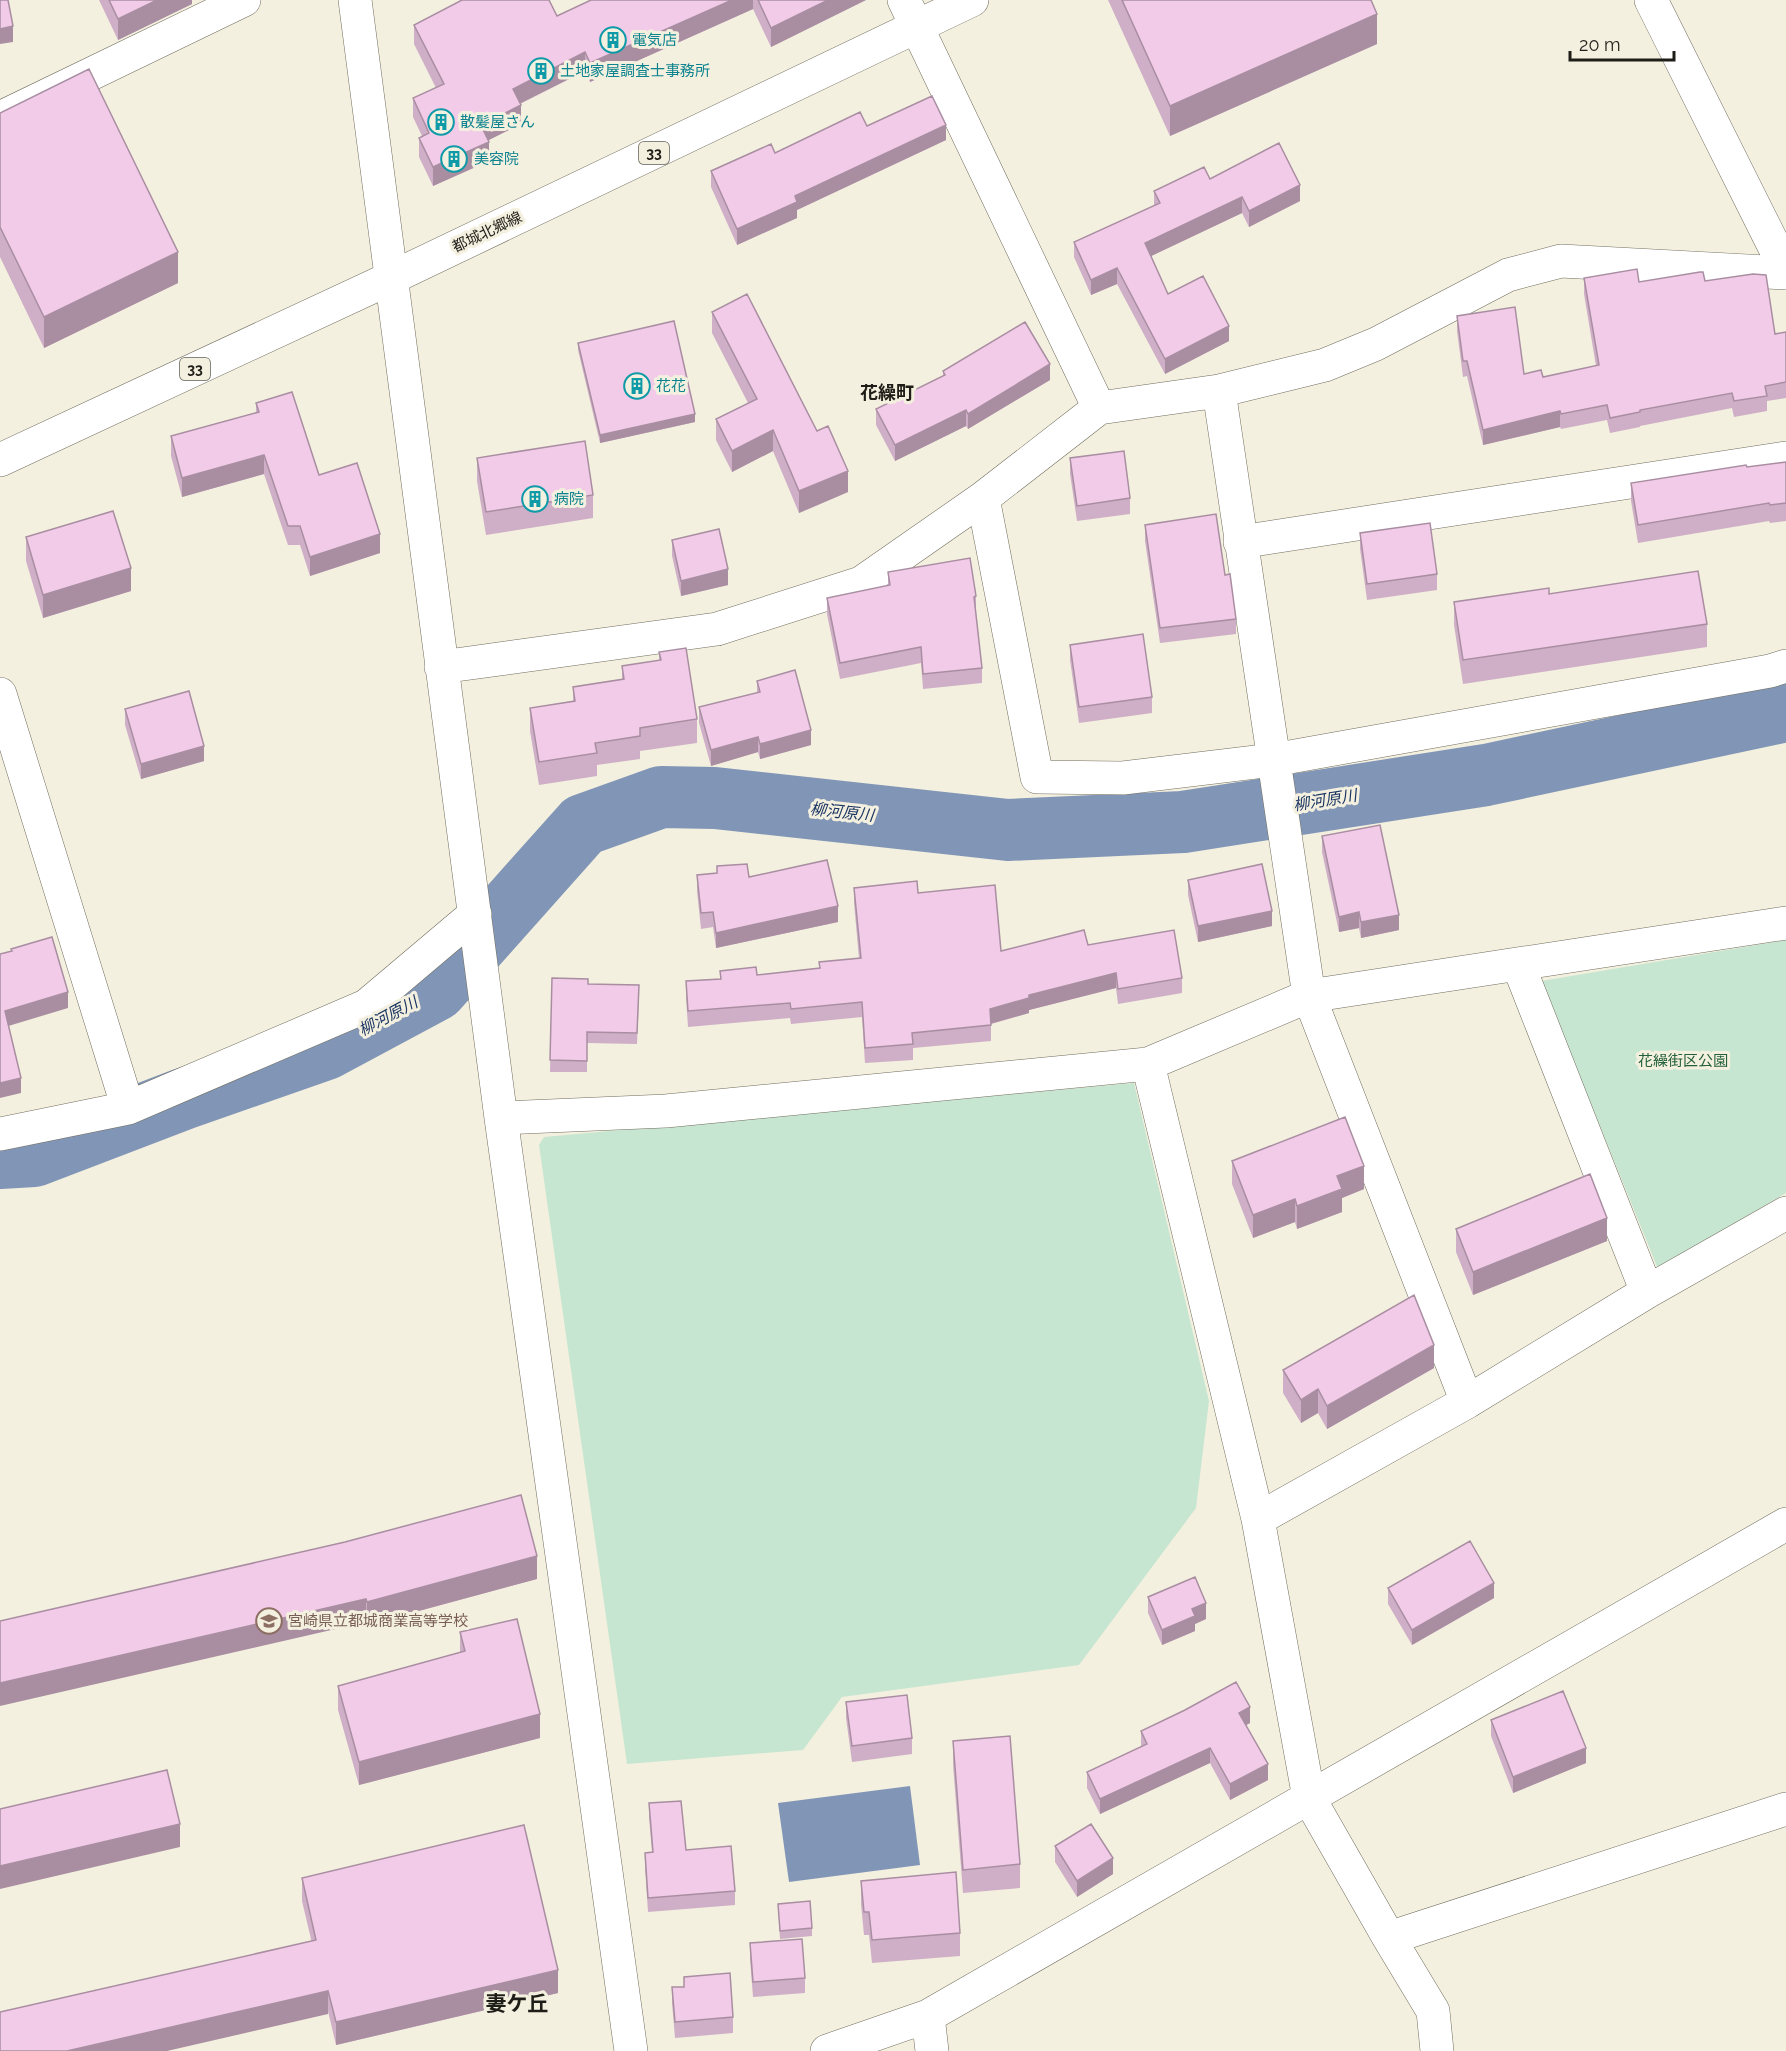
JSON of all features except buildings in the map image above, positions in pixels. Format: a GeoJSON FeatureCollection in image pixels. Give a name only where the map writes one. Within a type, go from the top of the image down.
{"type":"FeatureCollection","features":[{"type":"Feature","properties":{"kind":"street"},"geometry":{"type":"LineString","coordinates":[[0,118],[244,0]]}},
{"type":"Feature","properties":{"kind":"street"},"geometry":{"type":"LineString","coordinates":[[355,0],[501,1118],[631,2051]]}},
{"type":"Feature","properties":{"kind":"street","name":"都城北郷線"},"geometry":{"type":"LineString","coordinates":[[0,460],[391,278],[910,14],[972,0]]}},
{"type":"Feature","properties":{"kind":"street"},"geometry":{"type":"LineString","coordinates":[[441,667],[717,629],[861,583],[983,498],[1099,408],[1219,391],[1325,365],[1376,344],[1508,275],[1561,261],[1786,271],[1651,0]]}},
{"type":"Feature","properties":{"kind":"street"},"geometry":{"type":"LineString","coordinates":[[910,14],[1099,408]]}},
{"type":"Feature","properties":{"kind":"street"},"geometry":{"type":"LineString","coordinates":[[1219,391],[1309,996],[1467,1402]]}},
{"type":"Feature","properties":{"kind":"street"},"geometry":{"type":"LineString","coordinates":[[1240,542],[1786,458]]}},
{"type":"Feature","properties":{"kind":"street"},"geometry":{"type":"LineString","coordinates":[[983,498],[1037,777],[1123,778],[1274,768],[1786,666]]}},
{"type":"Feature","properties":{"kind":"street"},"geometry":{"type":"LineString","coordinates":[[0,694],[128,1108]]}},
{"type":"Feature","properties":{"kind":"street"},"geometry":{"type":"LineString","coordinates":[[0,1134],[128,1108],[366,1006],[475,914]]}},
{"type":"Feature","properties":{"kind":"street"},"geometry":{"type":"LineString","coordinates":[[501,1118],[666,1111],[1148,1064],[1309,996],[1786,923]]}},
{"type":"Feature","properties":{"kind":"street"},"geometry":{"type":"LineString","coordinates":[[1518,964],[1647,1292]]}},
{"type":"Feature","properties":{"kind":"street"},"geometry":{"type":"LineString","coordinates":[[1148,1064],[1258,1519],[1309,1798],[1433,2011],[1437,2051]]}},
{"type":"Feature","properties":{"kind":"street"},"geometry":{"type":"LineString","coordinates":[[1258,1519],[1467,1402],[1647,1292],[1786,1213]]}},
{"type":"Feature","properties":{"kind":"street"},"geometry":{"type":"LineString","coordinates":[[827,2051],[928,2016],[1786,1524]]}},
{"type":"Feature","properties":{"kind":"street"},"geometry":{"type":"LineString","coordinates":[[1389,1938],[1786,1809]]}},
{"type":"Feature","properties":{"kind":"street"},"geometry":{"type":"LineString","coordinates":[[928,2016],[932,2051]]}},
{"type":"Feature","properties":{"kind":"green space","name":"花繰街区公園"},"geometry":{"type":"Polygon","coordinates":[[[1786,940],[1786,1193],[1658,1269],[1541,981],[1786,940]]]}},
{"type":"Feature","properties":{"kind":"green space"},"geometry":{"type":"Polygon","coordinates":[[[1134,1083],[1209,1401],[1196,1508],[1079,1665],[842,1697],[803,1750],[627,1764],[539,1145],[544,1137],[1134,1083]]]}},
{"type":"Feature","properties":{"kind":"water"},"geometry":{"type":"Polygon","coordinates":[[[910,1786],[920,1865],[789,1882],[778,1803],[910,1786]]]}},
{"type":"Feature","properties":{"kind":"waterway","name":"柳河原川"},"geometry":{"type":"LineString","coordinates":[[0,1158],[34,1156],[183,1099],[326,1049],[436,990],[583,825],[661,797],[715,798],[1008,830],[1183,822],[1486,775],[1786,711]]}},
{"type":"Feature","properties":{"kind":"place","name":"電気店"},"geometry":{"type":"Point","coordinates":[613,40]}},
{"type":"Feature","properties":{"kind":"place","name":"土地家屋調査士事務所"},"geometry":{"type":"Point","coordinates":[541,71]}},
{"type":"Feature","properties":{"kind":"place","name":"散髪屋さん"},"geometry":{"type":"Point","coordinates":[441,122]}},
{"type":"Feature","properties":{"kind":"place","name":"美容院"},"geometry":{"type":"Point","coordinates":[454,159]}},
{"type":"Feature","properties":{"kind":"place","name":"花花"},"geometry":{"type":"Point","coordinates":[637,386]}},
{"type":"Feature","properties":{"kind":"place","name":"病院"},"geometry":{"type":"Point","coordinates":[535,499]}},
{"type":"Feature","properties":{"kind":"place","name":"宮崎県立都城商業高等学校"},"geometry":{"type":"Point","coordinates":[269,1621]}},
{"type":"Feature","properties":{"kind":"district","name":"花繰町"},"geometry":{"type":"Point","coordinates":[887,392]}},
{"type":"Feature","properties":{"kind":"district","name":"妻ケ丘"},"geometry":{"type":"Point","coordinates":[517,2003]}}]}
